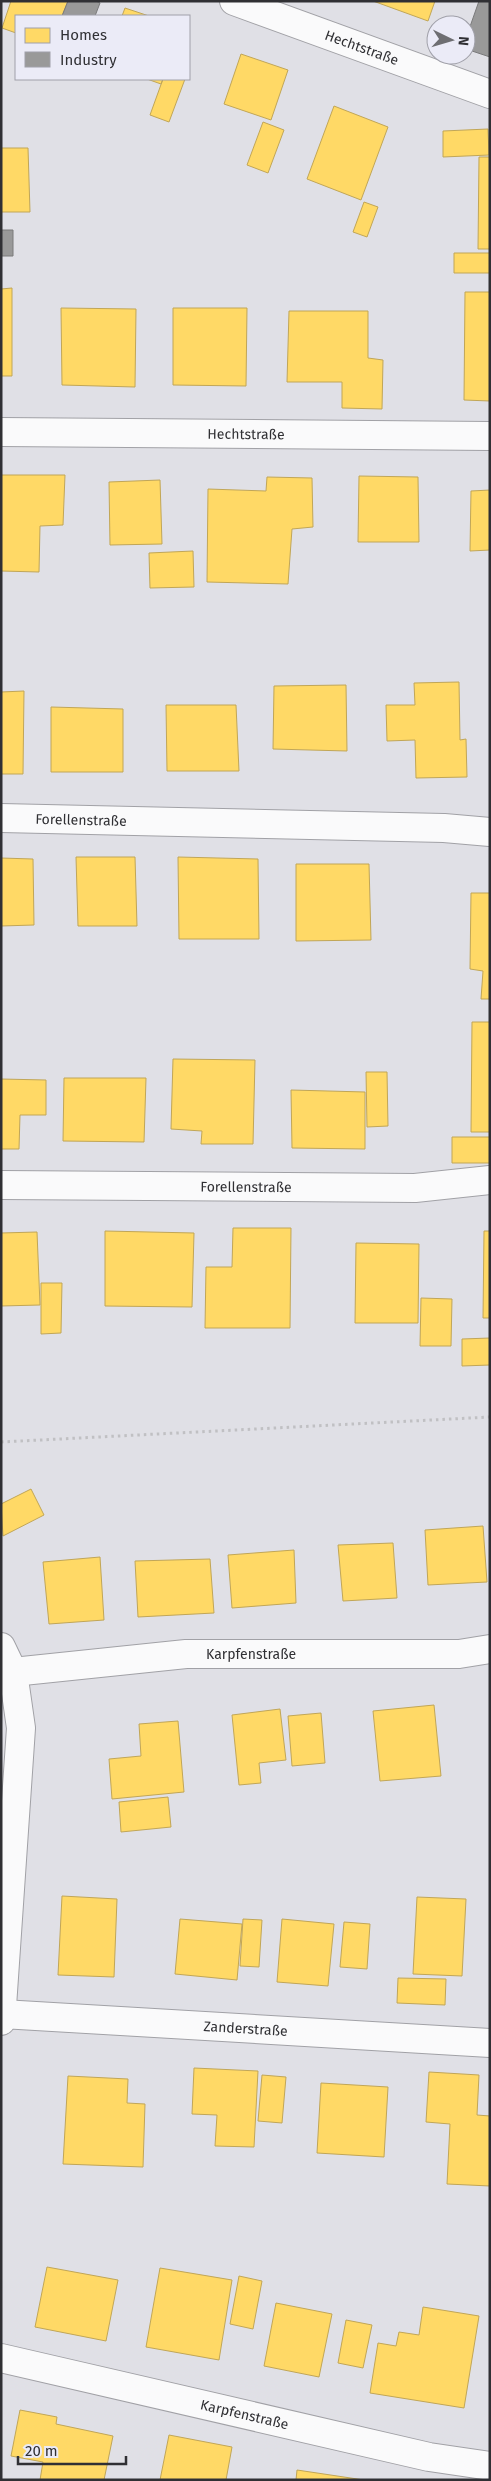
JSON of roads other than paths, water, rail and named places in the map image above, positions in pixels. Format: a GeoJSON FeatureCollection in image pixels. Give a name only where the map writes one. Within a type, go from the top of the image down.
{"type":"FeatureCollection","features":[{"type":"Feature","properties":{"kind":"street","name":"Hechtstraße"},"geometry":{"type":"LineString","coordinates":[[234,1],[490,94]]}},
{"type":"Feature","properties":{"kind":"street","name":"Hechtstraße"},"geometry":{"type":"LineString","coordinates":[[1,432],[490,436]]}},
{"type":"Feature","properties":{"kind":"street","name":"Forellenstraße"},"geometry":{"type":"LineString","coordinates":[[1,818],[444,828],[490,832]]}},
{"type":"Feature","properties":{"kind":"street","name":"Forellenstraße"},"geometry":{"type":"LineString","coordinates":[[1,1184],[415,1188],[490,1180]]}},
{"type":"Feature","properties":{"kind":"street"},"geometry":{"type":"LineString","coordinates":[[1,1647],[13,1672],[21,1728],[1,2021]]}},
{"type":"Feature","properties":{"kind":"street","name":"Karpfenstraße"},"geometry":{"type":"LineString","coordinates":[[13,1672],[186,1654],[459,1654],[490,1649]]}},
{"type":"Feature","properties":{"kind":"street","name":"Zanderstraße"},"geometry":{"type":"LineString","coordinates":[[2,2014],[490,2044]]}},
{"type":"Feature","properties":{"kind":"street","name":"Karpfenstraße"},"geometry":{"type":"LineString","coordinates":[[1,2358],[420,2454],[490,2466]]}}]}
